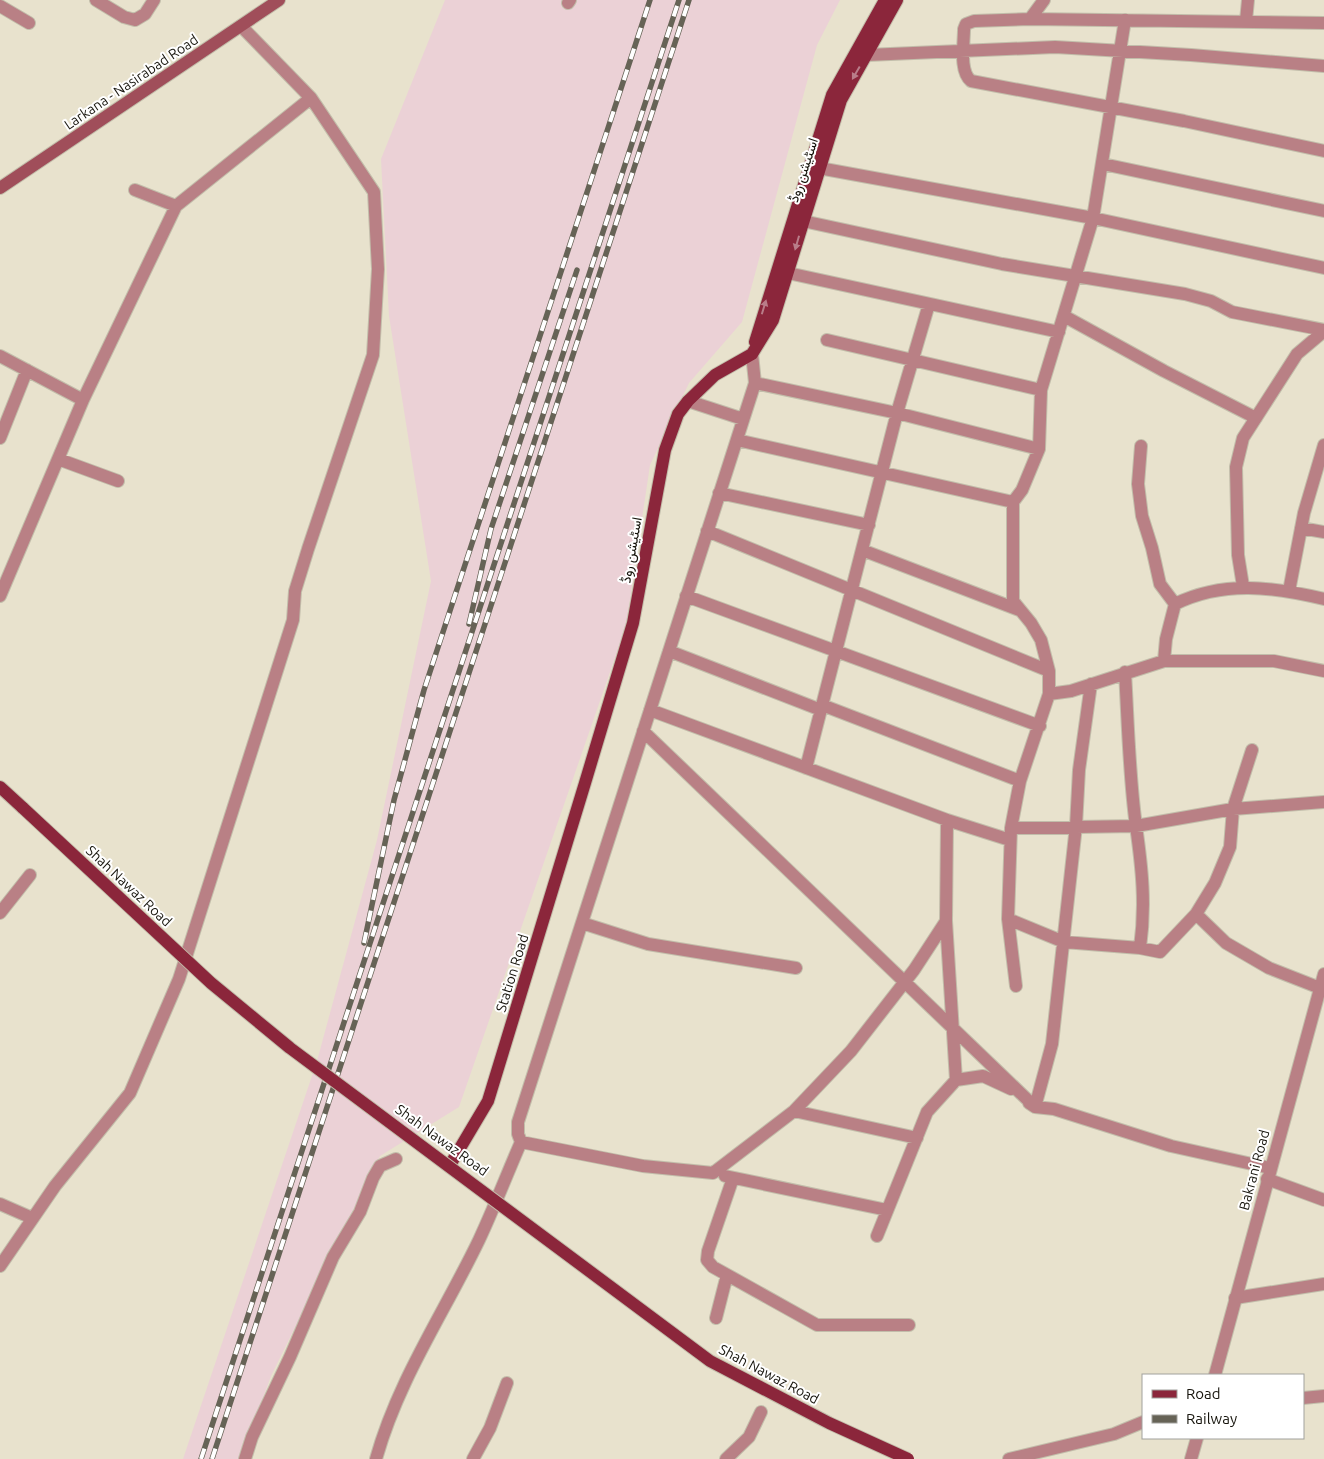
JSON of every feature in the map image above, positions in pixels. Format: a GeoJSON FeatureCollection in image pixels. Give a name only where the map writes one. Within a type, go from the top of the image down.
{"type":"FeatureCollection","features":[{"type":"Feature","properties":{"kind":"main road","name":"Larkana - Nasirabad Road"},"geometry":{"type":"LineString","coordinates":[[0,188],[279,0]]}},
{"type":"Feature","properties":{"kind":"main road","name":"اسٹیشن روڈ"},"geometry":{"type":"LineString","coordinates":[[585,783],[633,622],[665,450],[678,414],[688,401],[715,375],[752,354],[773,320],[841,100],[885,0]]}},
{"type":"Feature","properties":{"kind":"main road","name":"اسٹیشن روڈ"},"geometry":{"type":"LineString","coordinates":[[752,354],[762,314],[832,95],[897,0]]}},
{"type":"Feature","properties":{"kind":"main road","name":"Station Road"},"geometry":{"type":"LineString","coordinates":[[450,1165],[488,1101],[585,783]]}},
{"type":"Feature","properties":{"kind":"main road","name":"Shah Nawaz Road"},"geometry":{"type":"LineString","coordinates":[[0,787],[211,983],[290,1048],[710,1360],[829,1423],[908,1459]]}},
{"type":"Feature","properties":{"kind":"street"},"geometry":{"type":"LineString","coordinates":[[96,0],[124,17],[135,20],[145,14],[154,0]]}},
{"type":"Feature","properties":{"kind":"street"},"geometry":{"type":"LineString","coordinates":[[1030,19],[1044,0]]}},
{"type":"Feature","properties":{"kind":"street"},"geometry":{"type":"LineString","coordinates":[[1246,21],[1248,0]]}},
{"type":"Feature","properties":{"kind":"street"},"geometry":{"type":"LineString","coordinates":[[0,6],[29,24]]}},
{"type":"Feature","properties":{"kind":"street"},"geometry":{"type":"LineString","coordinates":[[1324,23],[1030,19],[974,21],[966,24],[964,30],[966,76],[971,81],[1111,107],[1324,151]]}},
{"type":"Feature","properties":{"kind":"street"},"geometry":{"type":"LineString","coordinates":[[1016,986],[1008,919],[1011,834],[1020,781],[1040,726],[1049,694],[1049,671],[1041,640],[1031,623],[1013,601],[1011,589],[1013,502],[1022,490],[1039,450],[1041,390],[1094,218],[1125,20]]}},
{"type":"Feature","properties":{"kind":"street"},"geometry":{"type":"LineString","coordinates":[[0,1266],[32,1218],[130,1093],[179,980],[292,620],[295,592],[305,558],[374,355],[378,269],[374,192],[311,98],[241,26]]}},
{"type":"Feature","properties":{"kind":"street"},"geometry":{"type":"LineString","coordinates":[[863,52],[964,52],[1055,47],[1119,50],[1324,66]]}},
{"type":"Feature","properties":{"kind":"street"},"geometry":{"type":"LineString","coordinates":[[0,596],[83,400],[176,206],[311,98]]}},
{"type":"Feature","properties":{"kind":"street"},"geometry":{"type":"LineString","coordinates":[[1102,164],[1324,211]]}},
{"type":"Feature","properties":{"kind":"street"},"geometry":{"type":"LineString","coordinates":[[819,168],[1094,218],[1324,268]]}},
{"type":"Feature","properties":{"kind":"street"},"geometry":{"type":"LineString","coordinates":[[135,190],[176,206]]}},
{"type":"Feature","properties":{"kind":"street"},"geometry":{"type":"LineString","coordinates":[[803,221],[993,262],[1076,274],[1185,294],[1211,301],[1232,312],[1324,330]]}},
{"type":"Feature","properties":{"kind":"street"},"geometry":{"type":"LineString","coordinates":[[788,273],[1059,332]]}},
{"type":"Feature","properties":{"kind":"street"},"geometry":{"type":"LineString","coordinates":[[806,768],[884,472],[897,413],[929,304]]}},
{"type":"Feature","properties":{"kind":"street"},"geometry":{"type":"LineString","coordinates":[[1064,316],[1164,371],[1256,418]]}},
{"type":"Feature","properties":{"kind":"street"},"geometry":{"type":"LineString","coordinates":[[1243,586],[1238,555],[1236,467],[1242,438],[1298,354],[1324,330]]}},
{"type":"Feature","properties":{"kind":"street"},"geometry":{"type":"LineString","coordinates":[[827,340],[1041,390]]}},
{"type":"Feature","properties":{"kind":"street"},"geometry":{"type":"LineString","coordinates":[[376,1459],[385,1428],[418,1353],[479,1239],[521,1142],[518,1134],[518,1122],[756,382],[752,354]]}},
{"type":"Feature","properties":{"kind":"street"},"geometry":{"type":"LineString","coordinates":[[0,356],[83,400]]}},
{"type":"Feature","properties":{"kind":"street"},"geometry":{"type":"LineString","coordinates":[[0,438],[27,370]]}},
{"type":"Feature","properties":{"kind":"street"},"geometry":{"type":"LineString","coordinates":[[756,382],[897,413],[1039,450]]}},
{"type":"Feature","properties":{"kind":"street"},"geometry":{"type":"LineString","coordinates":[[688,401],[743,419]]}},
{"type":"Feature","properties":{"kind":"street"},"geometry":{"type":"LineString","coordinates":[[737,440],[1013,502]]}},
{"type":"Feature","properties":{"kind":"street"},"geometry":{"type":"LineString","coordinates":[[1289,590],[1301,528],[1324,445]]}},
{"type":"Feature","properties":{"kind":"street"},"geometry":{"type":"LineString","coordinates":[[1140,446],[1138,484],[1142,516],[1160,584],[1175,604]]}},
{"type":"Feature","properties":{"kind":"street"},"geometry":{"type":"LineString","coordinates":[[58,459],[118,481]]}},
{"type":"Feature","properties":{"kind":"street"},"geometry":{"type":"LineString","coordinates":[[719,493],[869,525]]}},
{"type":"Feature","properties":{"kind":"street"},"geometry":{"type":"LineString","coordinates":[[1301,528],[1324,532]]}},
{"type":"Feature","properties":{"kind":"street"},"geometry":{"type":"LineString","coordinates":[[707,532],[1049,671]]}},
{"type":"Feature","properties":{"kind":"street"},"geometry":{"type":"LineString","coordinates":[[862,550],[1019,610]]}},
{"type":"Feature","properties":{"kind":"street"},"geometry":{"type":"LineString","coordinates":[[1164,661],[1166,639],[1175,604],[1190,596],[1243,586],[1289,590],[1324,598]]}},
{"type":"Feature","properties":{"kind":"street"},"geometry":{"type":"LineString","coordinates":[[686,596],[1040,726]]}},
{"type":"Feature","properties":{"kind":"street"},"geometry":{"type":"LineString","coordinates":[[669,650],[1020,781]]}},
{"type":"Feature","properties":{"kind":"street"},"geometry":{"type":"LineString","coordinates":[[1049,694],[1071,691],[1125,672],[1164,661],[1274,661],[1324,671]]}},
{"type":"Feature","properties":{"kind":"street"},"geometry":{"type":"LineString","coordinates":[[1125,672],[1136,826],[1141,851],[1145,915],[1140,948]]}},
{"type":"Feature","properties":{"kind":"street"},"geometry":{"type":"LineString","coordinates":[[1035,1107],[1052,1044],[1076,826],[1079,770],[1091,684]]}},
{"type":"Feature","properties":{"kind":"street"},"geometry":{"type":"LineString","coordinates":[[650,710],[947,820],[1011,834],[1076,826],[1136,826],[1234,810],[1324,802]]}},
{"type":"Feature","properties":{"kind":"street"},"geometry":{"type":"LineString","coordinates":[[643,731],[1035,1107]]}},
{"type":"Feature","properties":{"kind":"street"},"geometry":{"type":"LineString","coordinates":[[1008,919],[1064,942],[1140,948],[1160,952],[1196,914],[1216,883],[1230,847],[1234,810],[1252,750]]}},
{"type":"Feature","properties":{"kind":"street"},"geometry":{"type":"LineString","coordinates":[[947,820],[946,921],[956,1080]]}},
{"type":"Feature","properties":{"kind":"street"},"geometry":{"type":"LineString","coordinates":[[0,913],[30,876]]}},
{"type":"Feature","properties":{"kind":"street"},"geometry":{"type":"LineString","coordinates":[[1196,914],[1226,943],[1269,968],[1320,988]]}},
{"type":"Feature","properties":{"kind":"street"},"geometry":{"type":"LineString","coordinates":[[713,1173],[794,1111],[851,1051],[905,982],[946,921]]}},
{"type":"Feature","properties":{"kind":"street"},"geometry":{"type":"LineString","coordinates":[[582,923],[648,944],[796,968]]}},
{"type":"Feature","properties":{"kind":"street","name":"Bakrani Road"},"geometry":{"type":"LineString","coordinates":[[1215,1374],[1324,974]]}},
{"type":"Feature","properties":{"kind":"street"},"geometry":{"type":"LineString","coordinates":[[877,1236],[928,1112],[956,1080],[983,1076],[1008,1088],[1035,1107],[1054,1110],[1269,1174],[1324,1200]]}},
{"type":"Feature","properties":{"kind":"street"},"geometry":{"type":"LineString","coordinates":[[794,1111],[917,1138]]}},
{"type":"Feature","properties":{"kind":"street"},"geometry":{"type":"LineString","coordinates":[[521,1142],[643,1166],[713,1173],[887,1210]]}},
{"type":"Feature","properties":{"kind":"street"},"geometry":{"type":"LineString","coordinates":[[245,1459],[252,1437],[290,1357],[333,1257],[360,1212],[373,1178],[380,1166],[396,1159]]}},
{"type":"Feature","properties":{"kind":"street"},"geometry":{"type":"LineString","coordinates":[[733,1178],[706,1260],[726,1275],[817,1325],[909,1325]]}},
{"type":"Feature","properties":{"kind":"street"},"geometry":{"type":"LineString","coordinates":[[0,1204],[32,1218]]}},
{"type":"Feature","properties":{"kind":"street"},"geometry":{"type":"LineString","coordinates":[[716,1318],[726,1275]]}},
{"type":"Feature","properties":{"kind":"street"},"geometry":{"type":"LineString","coordinates":[[1235,1298],[1324,1284]]}},
{"type":"Feature","properties":{"kind":"street"},"geometry":{"type":"LineString","coordinates":[[473,1459],[490,1428],[508,1383]]}},
{"type":"Feature","properties":{"kind":"street"},"geometry":{"type":"LineString","coordinates":[[1304,1398],[1324,1396]]}},
{"type":"Feature","properties":{"kind":"street"},"geometry":{"type":"LineString","coordinates":[[726,1459],[749,1437],[761,1412]]}},
{"type":"Feature","properties":{"kind":"street"},"geometry":{"type":"LineString","coordinates":[[1009,1459],[1114,1434],[1142,1422]]}},
{"type":"Feature","properties":{"kind":"street"},"geometry":{"type":"LineString","coordinates":[[1191,1459],[1197,1439]]}},
{"type":"Feature","properties":{"kind":"shaded area"},"geometry":{"type":"Polygon","coordinates":[[[445,0],[840,0],[817,45],[742,322],[689,383],[650,465],[626,626],[459,1107],[380,1156],[271,1376],[241,1459],[183,1459],[317,1061],[377,840],[431,581],[389,316],[381,159],[445,0]]]}},
{"type":"Feature","properties":{"kind":"railway"},"geometry":{"type":"LineString","coordinates":[[364,943],[394,800],[424,690],[650,0]]}},
{"type":"Feature","properties":{"kind":"railway"},"geometry":{"type":"LineString","coordinates":[[201,1459],[679,0]]}},
{"type":"Feature","properties":{"kind":"railway"},"geometry":{"type":"LineString","coordinates":[[212,1459],[689,0]]}},
{"type":"Feature","properties":{"kind":"railway"},"geometry":{"type":"LineString","coordinates":[[469,624],[491,529],[577,270]]}}]}
